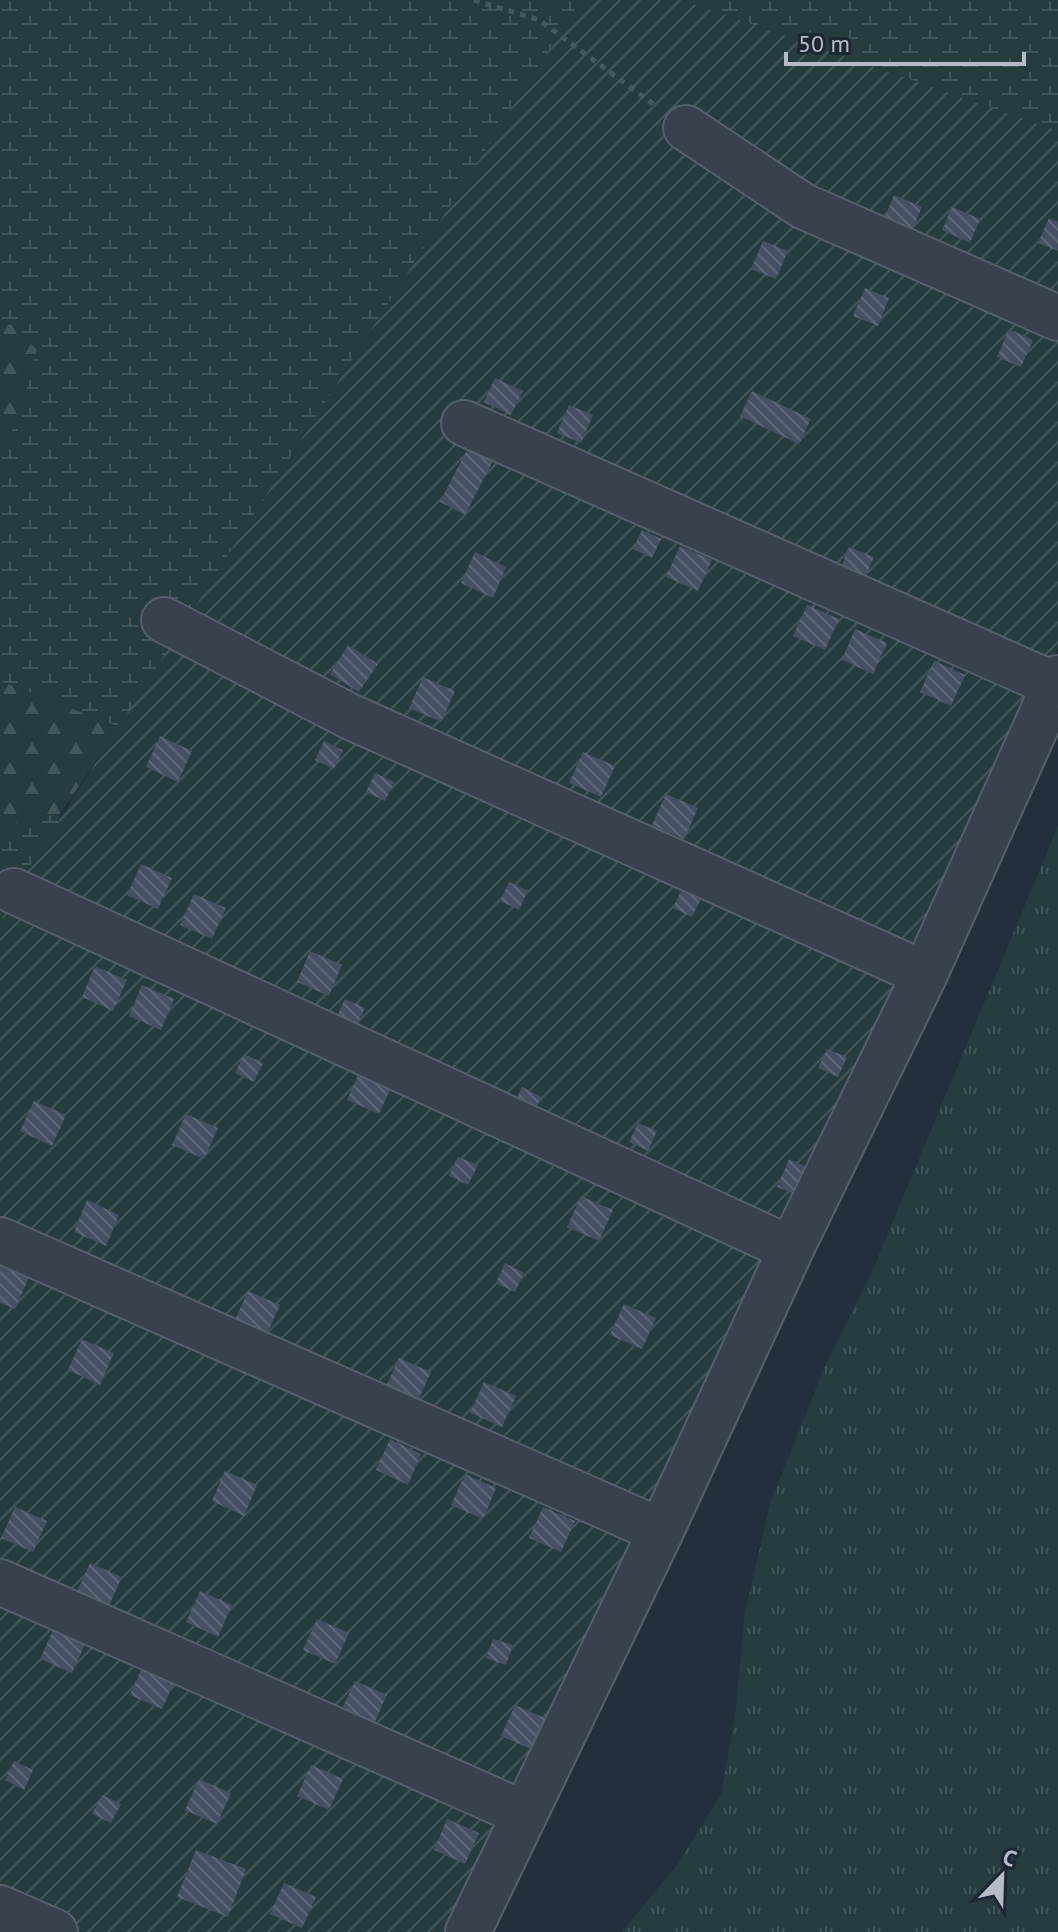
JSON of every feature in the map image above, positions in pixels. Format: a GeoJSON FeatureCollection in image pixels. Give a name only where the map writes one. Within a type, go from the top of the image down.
{"type":"FeatureCollection","features":[{"type":"Feature","properties":{"kind":"street"},"geometry":{"type":"LineString","coordinates":[[686,128],[803,206],[1058,318]]}},
{"type":"Feature","properties":{"kind":"street"},"geometry":{"type":"LineString","coordinates":[[464,423],[1056,682],[925,974],[791,1249],[661,1531],[468,1932]]}},
{"type":"Feature","properties":{"kind":"street"},"geometry":{"type":"LineString","coordinates":[[164,620],[351,717],[925,974]]}},
{"type":"Feature","properties":{"kind":"street"},"geometry":{"type":"LineString","coordinates":[[14,891],[791,1249]]}},
{"type":"Feature","properties":{"kind":"street"},"geometry":{"type":"LineString","coordinates":[[0,1240],[661,1531]]}},
{"type":"Feature","properties":{"kind":"street"},"geometry":{"type":"LineString","coordinates":[[0,1582],[525,1814]]}},
{"type":"Feature","properties":{"kind":"street"},"geometry":{"type":"LineString","coordinates":[[0,1908],[55,1932]]}},
{"type":"Feature","properties":{"kind":"path"},"geometry":{"type":"LineString","coordinates":[[474,0],[539,20],[686,128]]}},
{"type":"Feature","properties":{"kind":"green space"},"geometry":{"type":"Polygon","coordinates":[[[0,0],[581,0],[120,727],[0,681],[0,453],[19,416],[37,350],[14,326],[0,320],[0,0]]]}},
{"type":"Feature","properties":{"kind":"green space"},"geometry":{"type":"Polygon","coordinates":[[[581,0],[682,0],[1058,131],[1058,648],[464,1932],[0,1932],[0,929],[6,904],[581,0]]]}},
{"type":"Feature","properties":{"kind":"green space"},"geometry":{"type":"Polygon","coordinates":[[[682,0],[1058,0],[1058,131],[682,0]]]}},
{"type":"Feature","properties":{"kind":"green space"},"geometry":{"type":"Polygon","coordinates":[[[0,320],[14,326],[37,350],[19,416],[0,452],[0,320]]]}},
{"type":"Feature","properties":{"kind":"green space"},"geometry":{"type":"Polygon","coordinates":[[[0,681],[120,727],[59,815],[27,817],[0,831],[0,681]]]}},
{"type":"Feature","properties":{"kind":"green space"},"geometry":{"type":"Polygon","coordinates":[[[59,815],[70,846],[0,1016],[0,831],[27,817],[59,815]]]}},
{"type":"Feature","properties":{"kind":"green space"},"geometry":{"type":"Polygon","coordinates":[[[1058,826],[1058,1932],[622,1932],[677,1865],[721,1795],[735,1716],[745,1612],[771,1501],[825,1366],[871,1274],[1058,826]]]}},
{"type":"Feature","properties":{"kind":"building"},"geometry":{"type":"Polygon","coordinates":[[[894,195],[922,207],[912,231],[884,219],[894,195]]]}},
{"type":"Feature","properties":{"kind":"building"},"geometry":{"type":"Polygon","coordinates":[[[952,207],[980,219],[970,243],[942,230],[952,207]]]}},
{"type":"Feature","properties":{"kind":"building"},"geometry":{"type":"Polygon","coordinates":[[[1049,218],[1058,222],[1058,251],[1038,243],[1049,218]]]}},
{"type":"Feature","properties":{"kind":"building"},"geometry":{"type":"Polygon","coordinates":[[[763,241],[788,251],[776,279],[751,269],[763,241]]]}},
{"type":"Feature","properties":{"kind":"building"},"geometry":{"type":"Polygon","coordinates":[[[865,288],[889,298],[878,326],[853,316],[865,288]]]}},
{"type":"Feature","properties":{"kind":"building"},"geometry":{"type":"Polygon","coordinates":[[[1009,329],[1033,340],[1021,367],[997,357],[1009,329]]]}},
{"type":"Feature","properties":{"kind":"building"},"geometry":{"type":"Polygon","coordinates":[[[495,378],[523,391],[511,415],[484,402],[495,378]]]}},
{"type":"Feature","properties":{"kind":"building"},"geometry":{"type":"Polygon","coordinates":[[[752,391],[811,419],[799,444],[740,416],[752,391]]]}},
{"type":"Feature","properties":{"kind":"building"},"geometry":{"type":"Polygon","coordinates":[[[569,405],[593,415],[581,443],[557,433],[569,405]]]}},
{"type":"Feature","properties":{"kind":"building"},"geometry":{"type":"Polygon","coordinates":[[[469,446],[494,459],[465,515],[440,502],[469,446]]]}},
{"type":"Feature","properties":{"kind":"building"},"geometry":{"type":"Polygon","coordinates":[[[642,530],[661,539],[652,558],[633,549],[642,530]]]}},
{"type":"Feature","properties":{"kind":"building"},"geometry":{"type":"Polygon","coordinates":[[[680,546],[712,560],[698,591],[666,577],[680,546]]]}},
{"type":"Feature","properties":{"kind":"building"},"geometry":{"type":"Polygon","coordinates":[[[849,547],[874,557],[862,585],[838,575],[849,547]]]}},
{"type":"Feature","properties":{"kind":"building"},"geometry":{"type":"Polygon","coordinates":[[[475,552],[506,567],[493,598],[461,583],[475,552]]]}},
{"type":"Feature","properties":{"kind":"building"},"geometry":{"type":"Polygon","coordinates":[[[807,605],[839,619],[825,650],[793,636],[807,605]]]}},
{"type":"Feature","properties":{"kind":"building"},"geometry":{"type":"Polygon","coordinates":[[[855,629],[887,643],[873,674],[842,660],[855,629]]]}},
{"type":"Feature","properties":{"kind":"building"},"geometry":{"type":"Polygon","coordinates":[[[348,645],[378,664],[359,692],[330,674],[348,645]]]}},
{"type":"Feature","properties":{"kind":"building"},"geometry":{"type":"Polygon","coordinates":[[[934,661],[965,675],[951,706],[920,692],[934,661]]]}},
{"type":"Feature","properties":{"kind":"building"},"geometry":{"type":"Polygon","coordinates":[[[423,677],[455,691],[441,722],[409,708],[423,677]]]}},
{"type":"Feature","properties":{"kind":"building"},"geometry":{"type":"Polygon","coordinates":[[[160,736],[192,751],[178,782],[146,767],[160,736]]]}},
{"type":"Feature","properties":{"kind":"building"},"geometry":{"type":"Polygon","coordinates":[[[324,741],[343,750],[334,769],[315,760],[324,741]]]}},
{"type":"Feature","properties":{"kind":"building"},"geometry":{"type":"Polygon","coordinates":[[[583,752],[615,766],[601,797],[569,783],[583,752]]]}},
{"type":"Feature","properties":{"kind":"building"},"geometry":{"type":"Polygon","coordinates":[[[375,773],[394,782],[385,801],[366,792],[375,773]]]}},
{"type":"Feature","properties":{"kind":"building"},"geometry":{"type":"Polygon","coordinates":[[[666,794],[698,808],[684,839],[652,825],[666,794]]]}},
{"type":"Feature","properties":{"kind":"building"},"geometry":{"type":"Polygon","coordinates":[[[141,864],[172,878],[158,909],[127,895],[141,864]]]}},
{"type":"Feature","properties":{"kind":"building"},"geometry":{"type":"Polygon","coordinates":[[[509,882],[528,891],[519,910],[500,901],[509,882]]]}},
{"type":"Feature","properties":{"kind":"building"},"geometry":{"type":"Polygon","coordinates":[[[682,889],[701,898],[692,917],[673,908],[682,889]]]}},
{"type":"Feature","properties":{"kind":"building"},"geometry":{"type":"Polygon","coordinates":[[[194,894],[226,908],[212,939],[180,925],[194,894]]]}},
{"type":"Feature","properties":{"kind":"building"},"geometry":{"type":"Polygon","coordinates":[[[310,951],[342,965],[329,996],[297,982],[310,951]]]}},
{"type":"Feature","properties":{"kind":"building"},"geometry":{"type":"Polygon","coordinates":[[[95,966],[127,980],[113,1011],[82,997],[95,966]]]}},
{"type":"Feature","properties":{"kind":"building"},"geometry":{"type":"Polygon","coordinates":[[[142,985],[174,999],[161,1030],[129,1016],[142,985]]]}},
{"type":"Feature","properties":{"kind":"building"},"geometry":{"type":"Polygon","coordinates":[[[345,999],[365,1008],[356,1027],[336,1018],[345,999]]]}},
{"type":"Feature","properties":{"kind":"building"},"geometry":{"type":"Polygon","coordinates":[[[827,1049],[847,1057],[838,1077],[818,1068],[827,1049]]]}},
{"type":"Feature","properties":{"kind":"building"},"geometry":{"type":"Polygon","coordinates":[[[244,1054],[263,1063],[254,1082],[235,1073],[244,1054]]]}},
{"type":"Feature","properties":{"kind":"building"},"geometry":{"type":"Polygon","coordinates":[[[361,1068],[393,1083],[379,1114],[347,1100],[361,1068]]]}},
{"type":"Feature","properties":{"kind":"building"},"geometry":{"type":"Polygon","coordinates":[[[522,1087],[541,1097],[532,1116],[513,1107],[522,1087]]]}},
{"type":"Feature","properties":{"kind":"building"},"geometry":{"type":"Polygon","coordinates":[[[34,1101],[66,1115],[52,1146],[20,1131],[34,1101]]]}},
{"type":"Feature","properties":{"kind":"building"},"geometry":{"type":"Polygon","coordinates":[[[186,1114],[218,1128],[204,1159],[172,1145],[186,1114]]]}},
{"type":"Feature","properties":{"kind":"building"},"geometry":{"type":"Polygon","coordinates":[[[638,1123],[657,1131],[648,1151],[629,1142],[638,1123]]]}},
{"type":"Feature","properties":{"kind":"building"},"geometry":{"type":"Polygon","coordinates":[[[458,1157],[478,1165],[468,1185],[449,1176],[458,1157]]]}},
{"type":"Feature","properties":{"kind":"building"},"geometry":{"type":"Polygon","coordinates":[[[789,1159],[813,1170],[802,1197],[777,1187],[789,1159]]]}},
{"type":"Feature","properties":{"kind":"building"},"geometry":{"type":"Polygon","coordinates":[[[581,1196],[613,1210],[599,1241],[567,1227],[581,1196]]]}},
{"type":"Feature","properties":{"kind":"building"},"geometry":{"type":"Polygon","coordinates":[[[87,1200],[119,1215],[106,1246],[74,1232],[87,1200]]]}},
{"type":"Feature","properties":{"kind":"building"},"geometry":{"type":"Polygon","coordinates":[[[505,1263],[524,1273],[515,1292],[496,1283],[505,1263]]]}},
{"type":"Feature","properties":{"kind":"building"},"geometry":{"type":"Polygon","coordinates":[[[0,1266],[29,1278],[15,1309],[0,1303],[0,1266]]]}},
{"type":"Feature","properties":{"kind":"building"},"geometry":{"type":"Polygon","coordinates":[[[248,1291],[280,1305],[266,1336],[234,1322],[248,1291]]]}},
{"type":"Feature","properties":{"kind":"building"},"geometry":{"type":"Polygon","coordinates":[[[624,1304],[656,1318],[642,1349],[610,1335],[624,1304]]]}},
{"type":"Feature","properties":{"kind":"building"},"geometry":{"type":"Polygon","coordinates":[[[82,1339],[114,1353],[100,1385],[68,1370],[82,1339]]]}},
{"type":"Feature","properties":{"kind":"building"},"geometry":{"type":"Polygon","coordinates":[[[399,1358],[431,1372],[417,1403],[385,1389],[399,1358]]]}},
{"type":"Feature","properties":{"kind":"building"},"geometry":{"type":"Polygon","coordinates":[[[484,1382],[516,1396],[502,1427],[470,1413],[484,1382]]]}},
{"type":"Feature","properties":{"kind":"building"},"geometry":{"type":"Polygon","coordinates":[[[390,1439],[421,1454],[408,1485],[376,1470],[390,1439]]]}},
{"type":"Feature","properties":{"kind":"building"},"geometry":{"type":"Polygon","coordinates":[[[225,1471],[257,1485],[244,1516],[212,1501],[225,1471]]]}},
{"type":"Feature","properties":{"kind":"building"},"geometry":{"type":"Polygon","coordinates":[[[465,1474],[496,1488],[483,1519],[451,1505],[465,1474]]]}},
{"type":"Feature","properties":{"kind":"building"},"geometry":{"type":"Polygon","coordinates":[[[15,1507],[47,1521],[33,1552],[1,1538],[15,1507]]]}},
{"type":"Feature","properties":{"kind":"building"},"geometry":{"type":"Polygon","coordinates":[[[543,1507],[575,1521],[561,1552],[529,1538],[543,1507]]]}},
{"type":"Feature","properties":{"kind":"building"},"geometry":{"type":"Polygon","coordinates":[[[90,1563],[122,1577],[108,1608],[76,1594],[90,1563]]]}},
{"type":"Feature","properties":{"kind":"building"},"geometry":{"type":"Polygon","coordinates":[[[200,1591],[232,1605],[218,1637],[186,1622],[200,1591]]]}},
{"type":"Feature","properties":{"kind":"building"},"geometry":{"type":"Polygon","coordinates":[[[317,1619],[349,1633],[335,1664],[303,1650],[317,1619]]]}},
{"type":"Feature","properties":{"kind":"building"},"geometry":{"type":"Polygon","coordinates":[[[54,1628],[86,1642],[72,1673],[40,1659],[54,1628]]]}},
{"type":"Feature","properties":{"kind":"building"},"geometry":{"type":"Polygon","coordinates":[[[493,1639],[513,1645],[506,1665],[486,1658],[493,1639]]]}},
{"type":"Feature","properties":{"kind":"building"},"geometry":{"type":"Polygon","coordinates":[[[144,1663],[176,1678],[162,1709],[130,1695],[144,1663]]]}},
{"type":"Feature","properties":{"kind":"building"},"geometry":{"type":"Polygon","coordinates":[[[355,1681],[387,1695],[373,1726],[341,1711],[355,1681]]]}},
{"type":"Feature","properties":{"kind":"building"},"geometry":{"type":"Polygon","coordinates":[[[515,1705],[547,1719],[533,1750],[501,1736],[515,1705]]]}},
{"type":"Feature","properties":{"kind":"building"},"geometry":{"type":"Polygon","coordinates":[[[14,1761],[33,1770],[24,1790],[5,1780],[14,1761]]]}},
{"type":"Feature","properties":{"kind":"building"},"geometry":{"type":"Polygon","coordinates":[[[311,1765],[343,1779],[329,1810],[297,1796],[311,1765]]]}},
{"type":"Feature","properties":{"kind":"building"},"geometry":{"type":"Polygon","coordinates":[[[199,1779],[231,1793],[217,1824],[185,1810],[199,1779]]]}},
{"type":"Feature","properties":{"kind":"building"},"geometry":{"type":"Polygon","coordinates":[[[102,1795],[121,1804],[111,1823],[92,1814],[102,1795]]]}},
{"type":"Feature","properties":{"kind":"building"},"geometry":{"type":"Polygon","coordinates":[[[447,1819],[479,1833],[465,1864],[434,1850],[447,1819]]]}},
{"type":"Feature","properties":{"kind":"building"},"geometry":{"type":"Polygon","coordinates":[[[196,1850],[246,1869],[228,1917],[177,1897],[196,1850]]]}},
{"type":"Feature","properties":{"kind":"building"},"geometry":{"type":"Polygon","coordinates":[[[284,1883],[316,1897],[302,1928],[270,1914],[284,1883]]]}}]}
